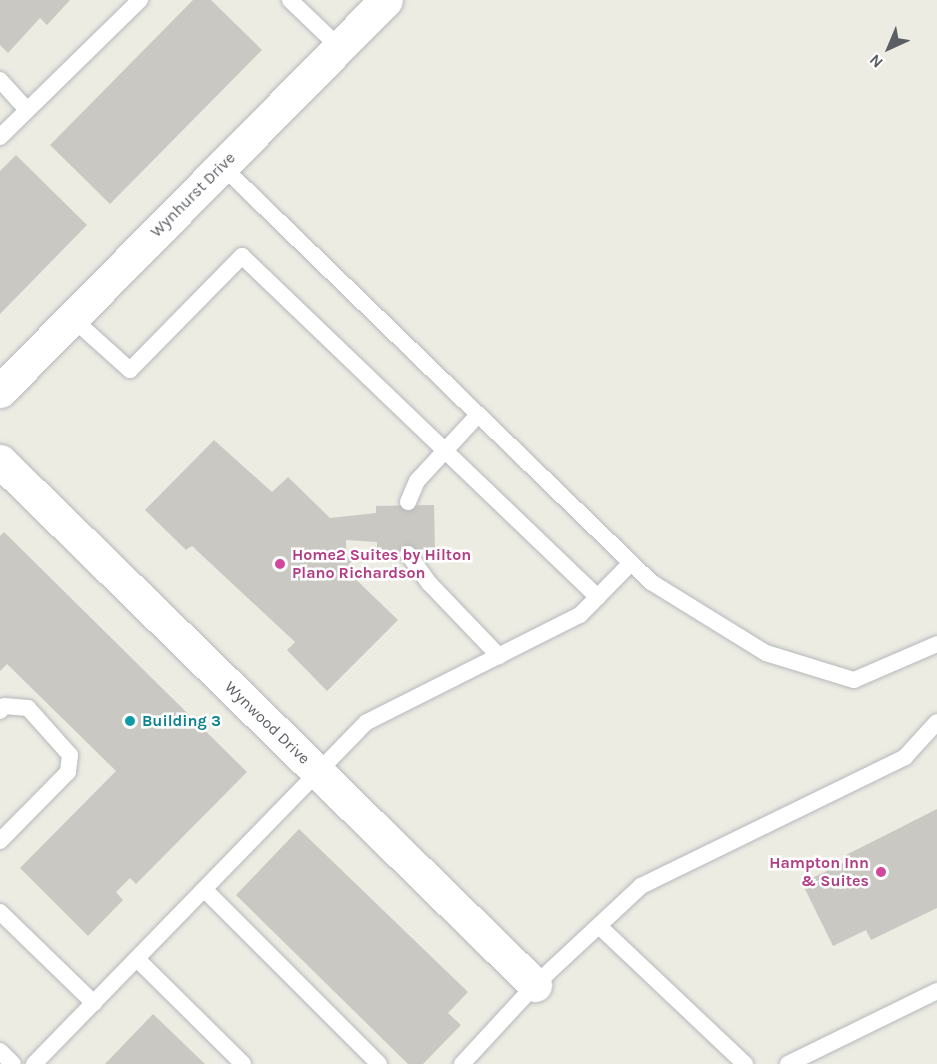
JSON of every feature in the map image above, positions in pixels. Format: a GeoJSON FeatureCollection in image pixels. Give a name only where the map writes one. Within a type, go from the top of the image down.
{"type":"FeatureCollection","features":[{"type":"Feature","properties":{"kind":"street","name":"Wynhurst Drive"},"geometry":{"type":"LineString","coordinates":[[0,391],[386,0]]}},
{"type":"Feature","properties":{"kind":"street","name":"Wynwood Drive"},"geometry":{"type":"LineString","coordinates":[[0,461],[535,985]]}},
{"type":"Feature","properties":{"kind":"lane"},"geometry":{"type":"LineString","coordinates":[[0,137],[140,0]]}},
{"type":"Feature","properties":{"kind":"lane"},"geometry":{"type":"LineString","coordinates":[[290,0],[339,47]]}},
{"type":"Feature","properties":{"kind":"lane"},"geometry":{"type":"LineString","coordinates":[[0,80],[27,110]]}},
{"type":"Feature","properties":{"kind":"lane"},"geometry":{"type":"LineString","coordinates":[[222,166],[477,416],[651,582],[766,653],[854,680],[937,644]]}},
{"type":"Feature","properties":{"kind":"lane"},"geometry":{"type":"LineString","coordinates":[[72,318],[130,370],[242,256],[598,597]]}},
{"type":"Feature","properties":{"kind":"lane"},"geometry":{"type":"LineString","coordinates":[[408,502],[417,481],[477,416]]}},
{"type":"Feature","properties":{"kind":"lane"},"geometry":{"type":"LineString","coordinates":[[408,554],[430,584],[499,656]]}},
{"type":"Feature","properties":{"kind":"lane"},"geometry":{"type":"LineString","coordinates":[[34,1064],[367,722],[580,615],[631,563]]}},
{"type":"Feature","properties":{"kind":"lane"},"geometry":{"type":"LineString","coordinates":[[0,711],[4,706],[28,708],[70,754],[68,772],[0,841]]}},
{"type":"Feature","properties":{"kind":"lane"},"geometry":{"type":"LineString","coordinates":[[462,1064],[535,985],[641,886],[905,757],[937,722]]}},
{"type":"Feature","properties":{"kind":"lane"},"geometry":{"type":"LineString","coordinates":[[205,890],[379,1064]]}},
{"type":"Feature","properties":{"kind":"lane"},"geometry":{"type":"LineString","coordinates":[[0,912],[94,1003]]}},
{"type":"Feature","properties":{"kind":"lane"},"geometry":{"type":"LineString","coordinates":[[599,926],[746,1064]]}},
{"type":"Feature","properties":{"kind":"lane"},"geometry":{"type":"LineString","coordinates":[[137,959],[243,1064]]}},
{"type":"Feature","properties":{"kind":"lane"},"geometry":{"type":"LineString","coordinates":[[788,1064],[937,991]]}},
{"type":"Feature","properties":{"kind":"lane"},"geometry":{"type":"LineString","coordinates":[[0,1051],[13,1064]]}},
{"type":"Feature","properties":{"kind":"building"},"geometry":{"type":"Polygon","coordinates":[[[0,0],[70,0],[47,25],[40,18],[8,53],[0,45],[0,0]]]}},
{"type":"Feature","properties":{"kind":"building"},"geometry":{"type":"Polygon","coordinates":[[[193,0],[211,0],[262,50],[110,204],[50,145],[193,0]]]}},
{"type":"Feature","properties":{"kind":"building"},"geometry":{"type":"Polygon","coordinates":[[[16,155],[87,225],[0,314],[0,171],[16,155]]]}},
{"type":"Feature","properties":{"kind":"building","name":"Home2 Suites by Hilton Plano Richardson"},"geometry":{"type":"Polygon","coordinates":[[[214,440],[272,492],[288,477],[330,518],[376,513],[376,506],[434,505],[435,551],[377,552],[377,542],[346,540],[346,554],[353,560],[345,569],[398,620],[327,691],[287,650],[295,642],[192,546],[186,550],[145,510],[214,440]]]}},
{"type":"Feature","properties":{"kind":"building","name":"Building 3"},"geometry":{"type":"Polygon","coordinates":[[[4,532],[247,772],[136,884],[130,878],[116,892],[123,900],[88,936],[20,868],[116,771],[7,664],[0,671],[0,536],[4,532]]]}},
{"type":"Feature","properties":{"kind":"building","name":"Hampton Inn & Suites"},"geometry":{"type":"Polygon","coordinates":[[[937,809],[937,908],[871,940],[866,930],[833,946],[802,883],[847,861],[844,856],[937,809]]]}},
{"type":"Feature","properties":{"kind":"building"},"geometry":{"type":"Polygon","coordinates":[[[299,829],[468,992],[448,1013],[461,1025],[423,1064],[408,1064],[236,895],[299,829]]]}},
{"type":"Feature","properties":{"kind":"building"},"geometry":{"type":"Polygon","coordinates":[[[153,1014],[205,1064],[105,1064],[153,1014]]]}},
{"type":"Feature","properties":{"kind":"place","name":"Home2 Suites by Hilton Plano Richardson"},"geometry":{"type":"Point","coordinates":[280,564]}},
{"type":"Feature","properties":{"kind":"place","name":"Building 3"},"geometry":{"type":"Point","coordinates":[130,721]}},
{"type":"Feature","properties":{"kind":"place","name":"Hampton Inn & Suites"},"geometry":{"type":"Point","coordinates":[881,872]}}]}
